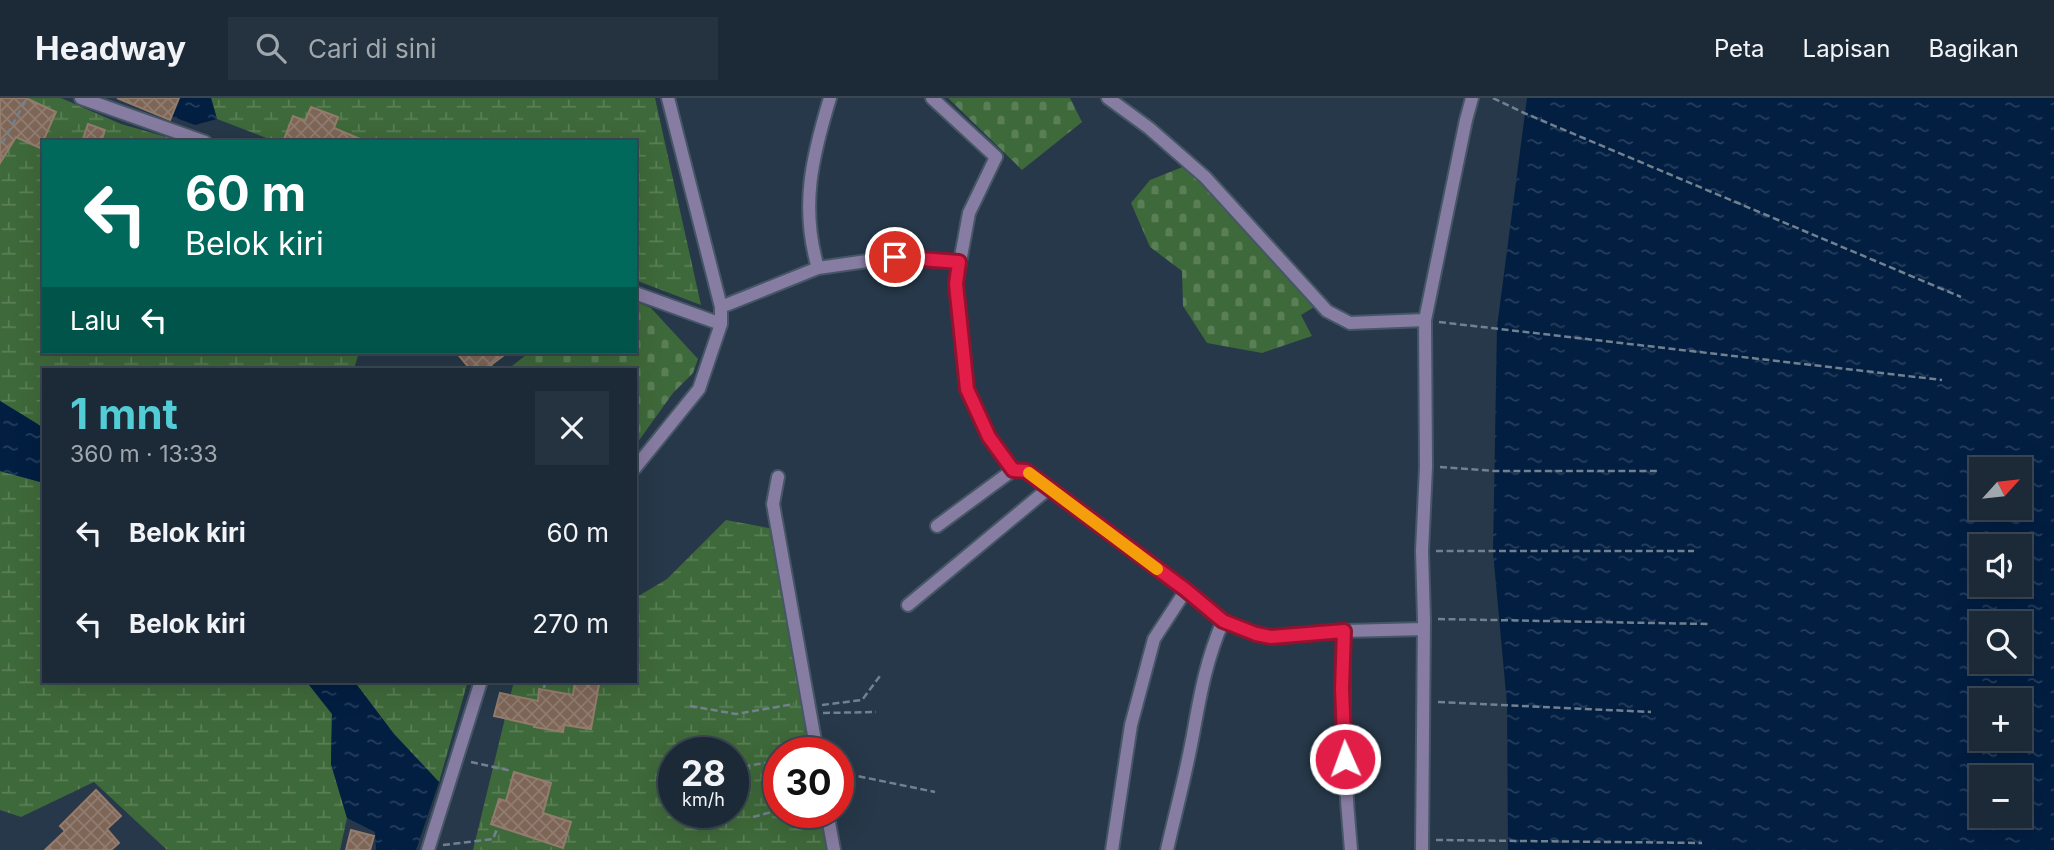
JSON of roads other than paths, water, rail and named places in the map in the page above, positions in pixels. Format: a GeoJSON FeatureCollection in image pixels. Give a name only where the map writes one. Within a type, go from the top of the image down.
{"type":"FeatureCollection","features":[{"type":"Feature","properties":{"kind":"street"},"geometry":{"type":"LineString","coordinates":[[81,98],[199,140]]}},
{"type":"Feature","properties":{"kind":"street"},"geometry":{"type":"LineString","coordinates":[[637,466],[699,389],[721,324],[721,307],[668,98]]}},
{"type":"Feature","properties":{"kind":"street"},"geometry":{"type":"LineString","coordinates":[[818,268],[807,209],[818,138],[830,98]]}},
{"type":"Feature","properties":{"kind":"street"},"geometry":{"type":"LineString","coordinates":[[932,98],[996,158],[969,213],[956,284],[967,389],[989,437],[1013,470]]}},
{"type":"Feature","properties":{"kind":"street"},"geometry":{"type":"LineString","coordinates":[[1108,98],[1149,128],[1205,177],[1327,311],[1350,323],[1425,320]]}},
{"type":"Feature","properties":{"kind":"street"},"geometry":{"type":"LineString","coordinates":[[1422,845],[1425,320],[1472,98]]}},
{"type":"Feature","properties":{"kind":"street"},"geometry":{"type":"LineString","coordinates":[[721,307],[818,268],[895,257],[959,262]]}},
{"type":"Feature","properties":{"kind":"street"},"geometry":{"type":"LineString","coordinates":[[637,294],[721,324]]}},
{"type":"Feature","properties":{"kind":"street"},"geometry":{"type":"LineString","coordinates":[[937,526],[1013,470],[1026,471],[1186,590],[1223,621],[1256,634],[1271,637],[1424,624]]}},
{"type":"Feature","properties":{"kind":"street"},"geometry":{"type":"LineString","coordinates":[[778,477],[773,504],[814,737]]}},
{"type":"Feature","properties":{"kind":"street"},"geometry":{"type":"LineString","coordinates":[[908,605],[1049,488]]}},
{"type":"Feature","properties":{"kind":"street"},"geometry":{"type":"LineString","coordinates":[[1111,850],[1131,725],[1154,639],[1186,590]]}},
{"type":"Feature","properties":{"kind":"street"},"geometry":{"type":"LineString","coordinates":[[1167,850],[1194,731],[1202,679],[1223,621]]}},
{"type":"Feature","properties":{"kind":"street"},"geometry":{"type":"LineString","coordinates":[[1344,631],[1342,689],[1351,850]]}},
{"type":"Feature","properties":{"kind":"street"},"geometry":{"type":"LineString","coordinates":[[429,848],[480,683]]}},
{"type":"Feature","properties":{"kind":"street"},"geometry":{"type":"LineString","coordinates":[[830,828],[834,850]]}},
{"type":"Feature","properties":{"kind":"water"},"geometry":{"type":"Polygon","coordinates":[[[123,98],[211,98],[217,119],[195,125],[123,98]]]}},
{"type":"Feature","properties":{"kind":"water"},"geometry":{"type":"Polygon","coordinates":[[[1527,98],[2054,98],[2054,850],[1508,850],[1507,704],[1493,552],[1497,327],[1527,98]]]}},
{"type":"Feature","properties":{"kind":"water"},"geometry":{"type":"Polygon","coordinates":[[[0,401],[42,427],[42,482],[0,471],[0,401]]]}},
{"type":"Feature","properties":{"kind":"water"},"geometry":{"type":"Polygon","coordinates":[[[308,683],[356,683],[394,734],[439,782],[416,850],[376,850],[375,832],[347,818],[331,764],[332,714],[308,683]]]}}]}
